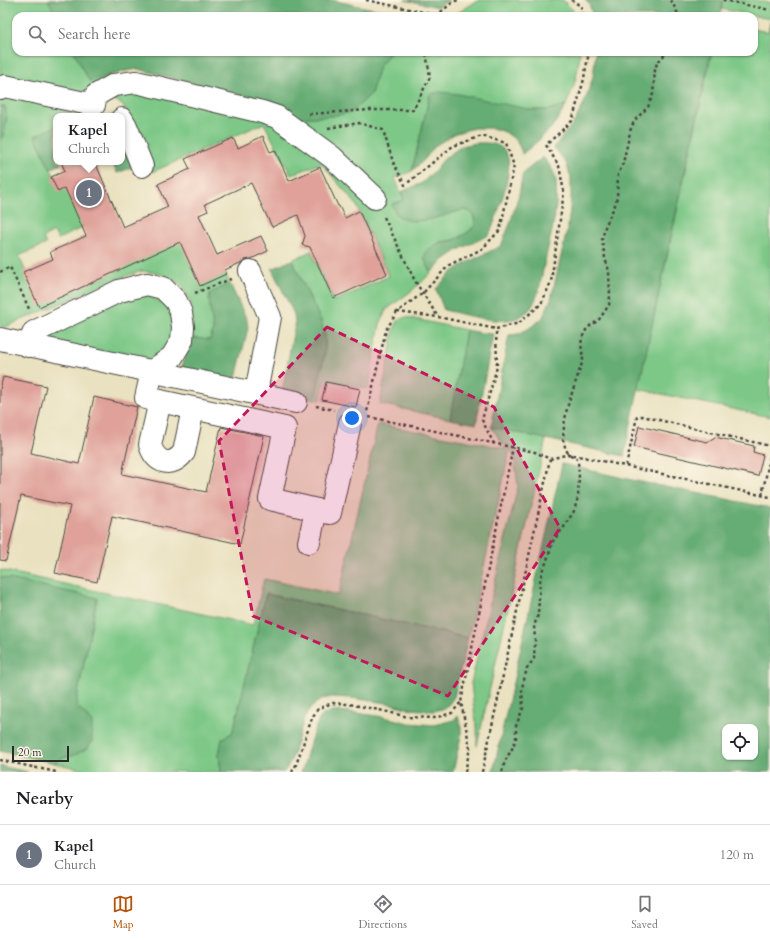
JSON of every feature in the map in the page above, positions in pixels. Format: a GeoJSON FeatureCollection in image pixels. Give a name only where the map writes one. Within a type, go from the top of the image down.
{"type":"FeatureCollection","features":[{"type":"Feature","properties":{"kind":"street"},"geometry":{"type":"LineString","coordinates":[[94,105],[96,95],[114,85],[136,82],[302,123],[332,156],[375,198]]}},
{"type":"Feature","properties":{"kind":"street"},"geometry":{"type":"LineString","coordinates":[[0,88],[5,86],[108,107],[117,113]]}},
{"type":"Feature","properties":{"kind":"street"},"geometry":{"type":"LineString","coordinates":[[125,124],[142,166]]}},
{"type":"Feature","properties":{"kind":"street"},"geometry":{"type":"LineString","coordinates":[[250,271],[270,317],[263,394],[264,424]]}},
{"type":"Feature","properties":{"kind":"street"},"geometry":{"type":"LineString","coordinates":[[33,338],[119,291],[147,284],[163,288],[176,301],[181,313],[183,326],[182,340],[172,357],[152,371],[146,398],[285,428],[270,499],[330,513],[344,417]]}},
{"type":"Feature","properties":{"kind":"street"},"geometry":{"type":"LineString","coordinates":[[0,340],[33,338],[152,371],[296,402]]}},
{"type":"Feature","properties":{"kind":"street"},"geometry":{"type":"LineString","coordinates":[[160,401],[150,446],[152,452],[157,458],[163,461],[169,462],[175,460],[184,452],[193,409]]}},
{"type":"Feature","properties":{"kind":"street"},"geometry":{"type":"LineString","coordinates":[[309,542],[316,510]]}},
{"type":"Feature","properties":{"kind":"path"},"geometry":{"type":"LineString","coordinates":[[366,0],[422,12]]}},
{"type":"Feature","properties":{"kind":"path"},"geometry":{"type":"LineString","coordinates":[[440,12],[458,0]]}},
{"type":"Feature","properties":{"kind":"path"},"geometry":{"type":"LineString","coordinates":[[571,0],[581,6],[582,12]]}},
{"type":"Feature","properties":{"kind":"path"},"geometry":{"type":"LineString","coordinates":[[672,0],[677,12]]}},
{"type":"Feature","properties":{"kind":"path"},"geometry":{"type":"LineString","coordinates":[[723,0],[770,10]]}},
{"type":"Feature","properties":{"kind":"path"},"geometry":{"type":"LineString","coordinates":[[302,123],[369,110],[413,110],[430,77],[427,56]]}},
{"type":"Feature","properties":{"kind":"path"},"geometry":{"type":"LineString","coordinates":[[397,312],[438,317],[496,329],[519,323],[541,304],[551,282],[564,192],[559,166],[546,145],[572,121],[583,83],[588,56]]}},
{"type":"Feature","properties":{"kind":"path"},"geometry":{"type":"LineString","coordinates":[[502,772],[505,760],[513,747],[516,738],[516,726],[523,708],[522,688],[527,668],[534,659],[534,626],[538,615],[542,571],[553,541],[564,528],[574,511],[578,497],[578,461],[566,450],[564,426],[567,408],[583,360],[581,343],[583,336],[591,325],[598,321],[609,305],[609,271],[602,240],[605,227],[617,198],[618,175],[623,164],[630,128],[635,120],[648,107],[653,94],[657,63],[663,56]]}},
{"type":"Feature","properties":{"kind":"path"},"geometry":{"type":"LineString","coordinates":[[302,123],[331,128],[359,123],[383,130],[393,162],[405,185],[453,146],[482,136],[506,143],[514,166],[500,230],[482,249],[449,265],[423,293],[397,312],[386,330],[366,416],[535,452],[550,459],[569,454],[770,497]]}},
{"type":"Feature","properties":{"kind":"path"},"geometry":{"type":"LineString","coordinates":[[375,198],[415,281],[438,317]]}},
{"type":"Feature","properties":{"kind":"path"},"geometry":{"type":"LineString","coordinates":[[0,272],[10,267],[33,338]]}},
{"type":"Feature","properties":{"kind":"path"},"geometry":{"type":"LineString","coordinates":[[176,301],[250,271]]}},
{"type":"Feature","properties":{"kind":"path"},"geometry":{"type":"LineString","coordinates":[[494,444],[482,420],[497,367],[496,329]]}},
{"type":"Feature","properties":{"kind":"path"},"geometry":{"type":"LineString","coordinates":[[296,402],[344,417]]}},
{"type":"Feature","properties":{"kind":"path"},"geometry":{"type":"LineString","coordinates":[[626,466],[637,417],[642,416],[770,446]]}},
{"type":"Feature","properties":{"kind":"path"},"geometry":{"type":"LineString","coordinates":[[465,772],[470,748],[461,702],[513,447]]}},
{"type":"Feature","properties":{"kind":"path"},"geometry":{"type":"LineString","coordinates":[[762,495],[770,457]]}},
{"type":"Feature","properties":{"kind":"path"},"geometry":{"type":"LineString","coordinates":[[482,772],[550,459]]}},
{"type":"Feature","properties":{"kind":"path"},"geometry":{"type":"LineString","coordinates":[[292,772],[296,765],[312,718],[317,710],[324,706],[333,704],[349,704],[408,717],[434,718],[452,713],[461,702]]}},
{"type":"Feature","properties":{"kind":"path"},"geometry":{"type":"LineString","coordinates":[[0,760],[56,772]]}},
{"type":"Feature","properties":{"kind":"highlighted area"},"geometry":{"type":"Polygon","coordinates":[[[327,327],[494,407],[560,528],[448,696],[253,616],[219,441],[327,327]]]}},
{"type":"Feature","properties":{"kind":"green space"},"geometry":{"type":"Polygon","coordinates":[[[0,0],[66,0],[73,12],[12,12],[12,56],[97,56],[112,81],[75,95],[0,83],[0,0]]]}},
{"type":"Feature","properties":{"kind":"green space"},"geometry":{"type":"Polygon","coordinates":[[[48,0],[331,0],[388,12],[54,12],[48,0]]]}},
{"type":"Feature","properties":{"kind":"green space"},"geometry":{"type":"Polygon","coordinates":[[[405,0],[449,0],[438,7],[405,0]]]}},
{"type":"Feature","properties":{"kind":"green space"},"geometry":{"type":"Polygon","coordinates":[[[480,0],[563,0],[575,12],[459,12],[480,0]]]}},
{"type":"Feature","properties":{"kind":"green space"},"geometry":{"type":"Polygon","coordinates":[[[585,0],[723,1],[721,12],[592,12],[589,4],[585,0]]]}},
{"type":"Feature","properties":{"kind":"green space"},"geometry":{"type":"Polygon","coordinates":[[[706,0],[755,0],[770,3],[770,19],[758,17],[758,12],[736,12],[712,7],[706,0]]]}},
{"type":"Feature","properties":{"kind":"green space"},"geometry":{"type":"Polygon","coordinates":[[[770,22],[770,417],[638,389],[711,56],[758,56],[758,30],[768,32],[770,22]]]}},
{"type":"Feature","properties":{"kind":"green space"},"geometry":{"type":"Polygon","coordinates":[[[76,56],[388,56],[379,66],[371,94],[352,112],[333,116],[295,118],[288,112],[270,103],[138,69],[89,81],[76,56]]]}},
{"type":"Feature","properties":{"kind":"green space"},"geometry":{"type":"Polygon","coordinates":[[[388,56],[579,56],[576,79],[566,105],[548,110],[532,110],[430,94],[412,171],[395,178],[404,200],[393,204],[396,214],[428,219],[464,210],[470,212],[474,217],[475,226],[459,238],[440,242],[425,258],[431,273],[410,292],[386,310],[380,324],[368,389],[325,380],[320,400],[315,399],[325,352],[325,336],[321,321],[292,260],[311,251],[334,301],[389,276],[356,204],[321,163],[291,175],[264,123],[152,172],[131,119],[123,106],[117,101],[104,98],[130,87],[295,118],[333,116],[371,94],[379,66],[388,56]]]}},
{"type":"Feature","properties":{"kind":"green space"},"geometry":{"type":"Polygon","coordinates":[[[596,56],[710,56],[624,456],[491,427],[509,335],[518,334],[542,319],[551,299],[568,226],[571,200],[571,178],[566,163],[554,147],[575,121],[585,101],[593,77],[596,56]]]}},
{"type":"Feature","properties":{"kind":"green space"},"geometry":{"type":"Polygon","coordinates":[[[0,92],[91,110],[85,113],[53,113],[53,127],[35,136],[56,180],[63,177],[94,222],[58,239],[54,232],[43,238],[46,244],[19,256],[36,295],[179,232],[221,263],[230,284],[210,294],[213,330],[210,340],[192,338],[191,304],[182,286],[171,278],[157,273],[142,271],[125,276],[5,327],[0,326],[0,141],[4,137],[5,107],[0,106],[0,92]]]}},
{"type":"Feature","properties":{"kind":"green space"},"geometry":{"type":"Polygon","coordinates":[[[440,92],[458,94],[532,110],[548,110],[566,105],[558,119],[547,132],[522,154],[516,140],[505,132],[492,128],[474,128],[456,133],[436,145],[424,160],[412,171],[430,94],[440,92]]]}},
{"type":"Feature","properties":{"kind":"green space"},"geometry":{"type":"Polygon","coordinates":[[[0,106],[5,107],[7,116],[4,137],[0,141],[0,106]]]}},
{"type":"Feature","properties":{"kind":"green space"},"geometry":{"type":"Polygon","coordinates":[[[53,127],[53,165],[59,165],[50,169],[35,136],[53,127]]]}},
{"type":"Feature","properties":{"kind":"green space"},"geometry":{"type":"Polygon","coordinates":[[[476,143],[499,146],[505,151],[508,158],[509,168],[507,180],[500,205],[489,235],[458,250],[442,261],[431,273],[424,258],[427,250],[440,242],[455,240],[467,233],[475,226],[472,213],[467,210],[463,210],[439,217],[414,221],[401,218],[394,210],[392,204],[404,200],[401,192],[422,183],[446,157],[462,146],[476,143]]]}},
{"type":"Feature","properties":{"kind":"green space"},"geometry":{"type":"Polygon","coordinates":[[[125,147],[133,167],[117,173],[113,165],[125,165],[125,147]]]}},
{"type":"Feature","properties":{"kind":"green space"},"geometry":{"type":"Polygon","coordinates":[[[543,157],[554,174],[557,192],[553,223],[539,287],[531,308],[519,317],[503,320],[493,320],[444,310],[436,289],[452,272],[466,263],[501,246],[510,224],[519,194],[523,173],[543,157]]]}},
{"type":"Feature","properties":{"kind":"green space"},"geometry":{"type":"Polygon","coordinates":[[[292,260],[321,321],[325,336],[325,352],[315,399],[282,392],[295,324],[294,314],[272,269],[292,260]]]}},
{"type":"Feature","properties":{"kind":"green space"},"geometry":{"type":"Polygon","coordinates":[[[230,284],[247,320],[248,328],[235,382],[181,369],[192,338],[210,340],[213,330],[209,300],[210,293],[230,284]]]}},
{"type":"Feature","properties":{"kind":"green space"},"geometry":{"type":"Polygon","coordinates":[[[149,295],[164,304],[171,311],[174,335],[171,344],[153,358],[133,361],[43,341],[42,336],[130,296],[149,295]]]}},
{"type":"Feature","properties":{"kind":"green space"},"geometry":{"type":"Polygon","coordinates":[[[405,317],[466,330],[450,419],[380,404],[394,329],[398,321],[405,317]]]}},
{"type":"Feature","properties":{"kind":"green space"},"geometry":{"type":"Polygon","coordinates":[[[466,330],[493,334],[476,424],[450,419],[466,330]]]}},
{"type":"Feature","properties":{"kind":"green space"},"geometry":{"type":"Polygon","coordinates":[[[378,424],[510,449],[468,638],[266,594],[235,724],[232,733],[222,739],[219,755],[221,772],[92,772],[55,763],[62,758],[75,755],[92,722],[77,706],[77,698],[97,598],[0,577],[0,570],[253,625],[264,579],[339,595],[378,424]]]}},
{"type":"Feature","properties":{"kind":"green space"},"geometry":{"type":"Polygon","coordinates":[[[491,427],[546,439],[477,746],[477,726],[471,683],[518,486],[515,462],[511,449],[504,445],[491,427]]]}},
{"type":"Feature","properties":{"kind":"green space"},"geometry":{"type":"Polygon","coordinates":[[[562,464],[770,508],[770,772],[493,772],[562,464]]]}},
{"type":"Feature","properties":{"kind":"green space"},"geometry":{"type":"Polygon","coordinates":[[[0,577],[97,598],[77,698],[77,706],[92,722],[92,741],[88,748],[75,755],[62,758],[55,763],[0,751],[0,577]]]}},
{"type":"Feature","properties":{"kind":"green space"},"geometry":{"type":"Polygon","coordinates":[[[266,594],[468,638],[454,697],[446,708],[433,711],[411,709],[387,703],[351,698],[332,697],[322,699],[312,706],[305,716],[291,761],[284,772],[221,772],[219,755],[222,739],[232,733],[235,724],[266,594]]]}},
{"type":"Feature","properties":{"kind":"green space"},"geometry":{"type":"Polygon","coordinates":[[[333,711],[384,717],[409,723],[434,725],[454,720],[458,715],[461,736],[453,772],[300,772],[319,720],[324,714],[333,711]]]}},
{"type":"Feature","properties":{"kind":"green space"},"geometry":{"type":"Polygon","coordinates":[[[0,766],[28,772],[0,772],[0,766]]]}},
{"type":"Feature","properties":{"kind":"building"},"geometry":{"type":"Polygon","coordinates":[[[263,136],[270,152],[275,150],[289,181],[320,167],[345,218],[359,211],[387,274],[333,298],[310,247],[302,245],[305,236],[298,215],[272,227],[251,183],[205,204],[208,211],[199,215],[217,255],[261,236],[268,251],[225,270],[226,274],[200,286],[180,242],[39,307],[23,272],[53,259],[50,252],[86,236],[65,188],[58,192],[51,177],[65,171],[62,165],[96,165],[123,227],[168,207],[158,184],[190,169],[185,159],[233,138],[238,148],[263,136]]]}},
{"type":"Feature","properties":{"kind":"building"},"geometry":{"type":"Polygon","coordinates":[[[3,377],[46,386],[31,453],[79,464],[94,397],[137,407],[122,474],[206,492],[221,427],[264,436],[240,544],[112,516],[97,582],[55,573],[70,506],[21,496],[6,561],[0,560],[0,390],[3,377]]]}},
{"type":"Feature","properties":{"kind":"building"},"geometry":{"type":"Polygon","coordinates":[[[326,382],[360,389],[356,407],[322,400],[326,382]]]}},
{"type":"Feature","properties":{"kind":"building"},"geometry":{"type":"Polygon","coordinates":[[[639,426],[707,442],[715,437],[754,446],[753,452],[763,455],[758,476],[634,447],[639,426]]]}},
{"type":"Feature","properties":{"kind":"place","name":"Kapel"},"geometry":{"type":"Point","coordinates":[89,193]}}]}
